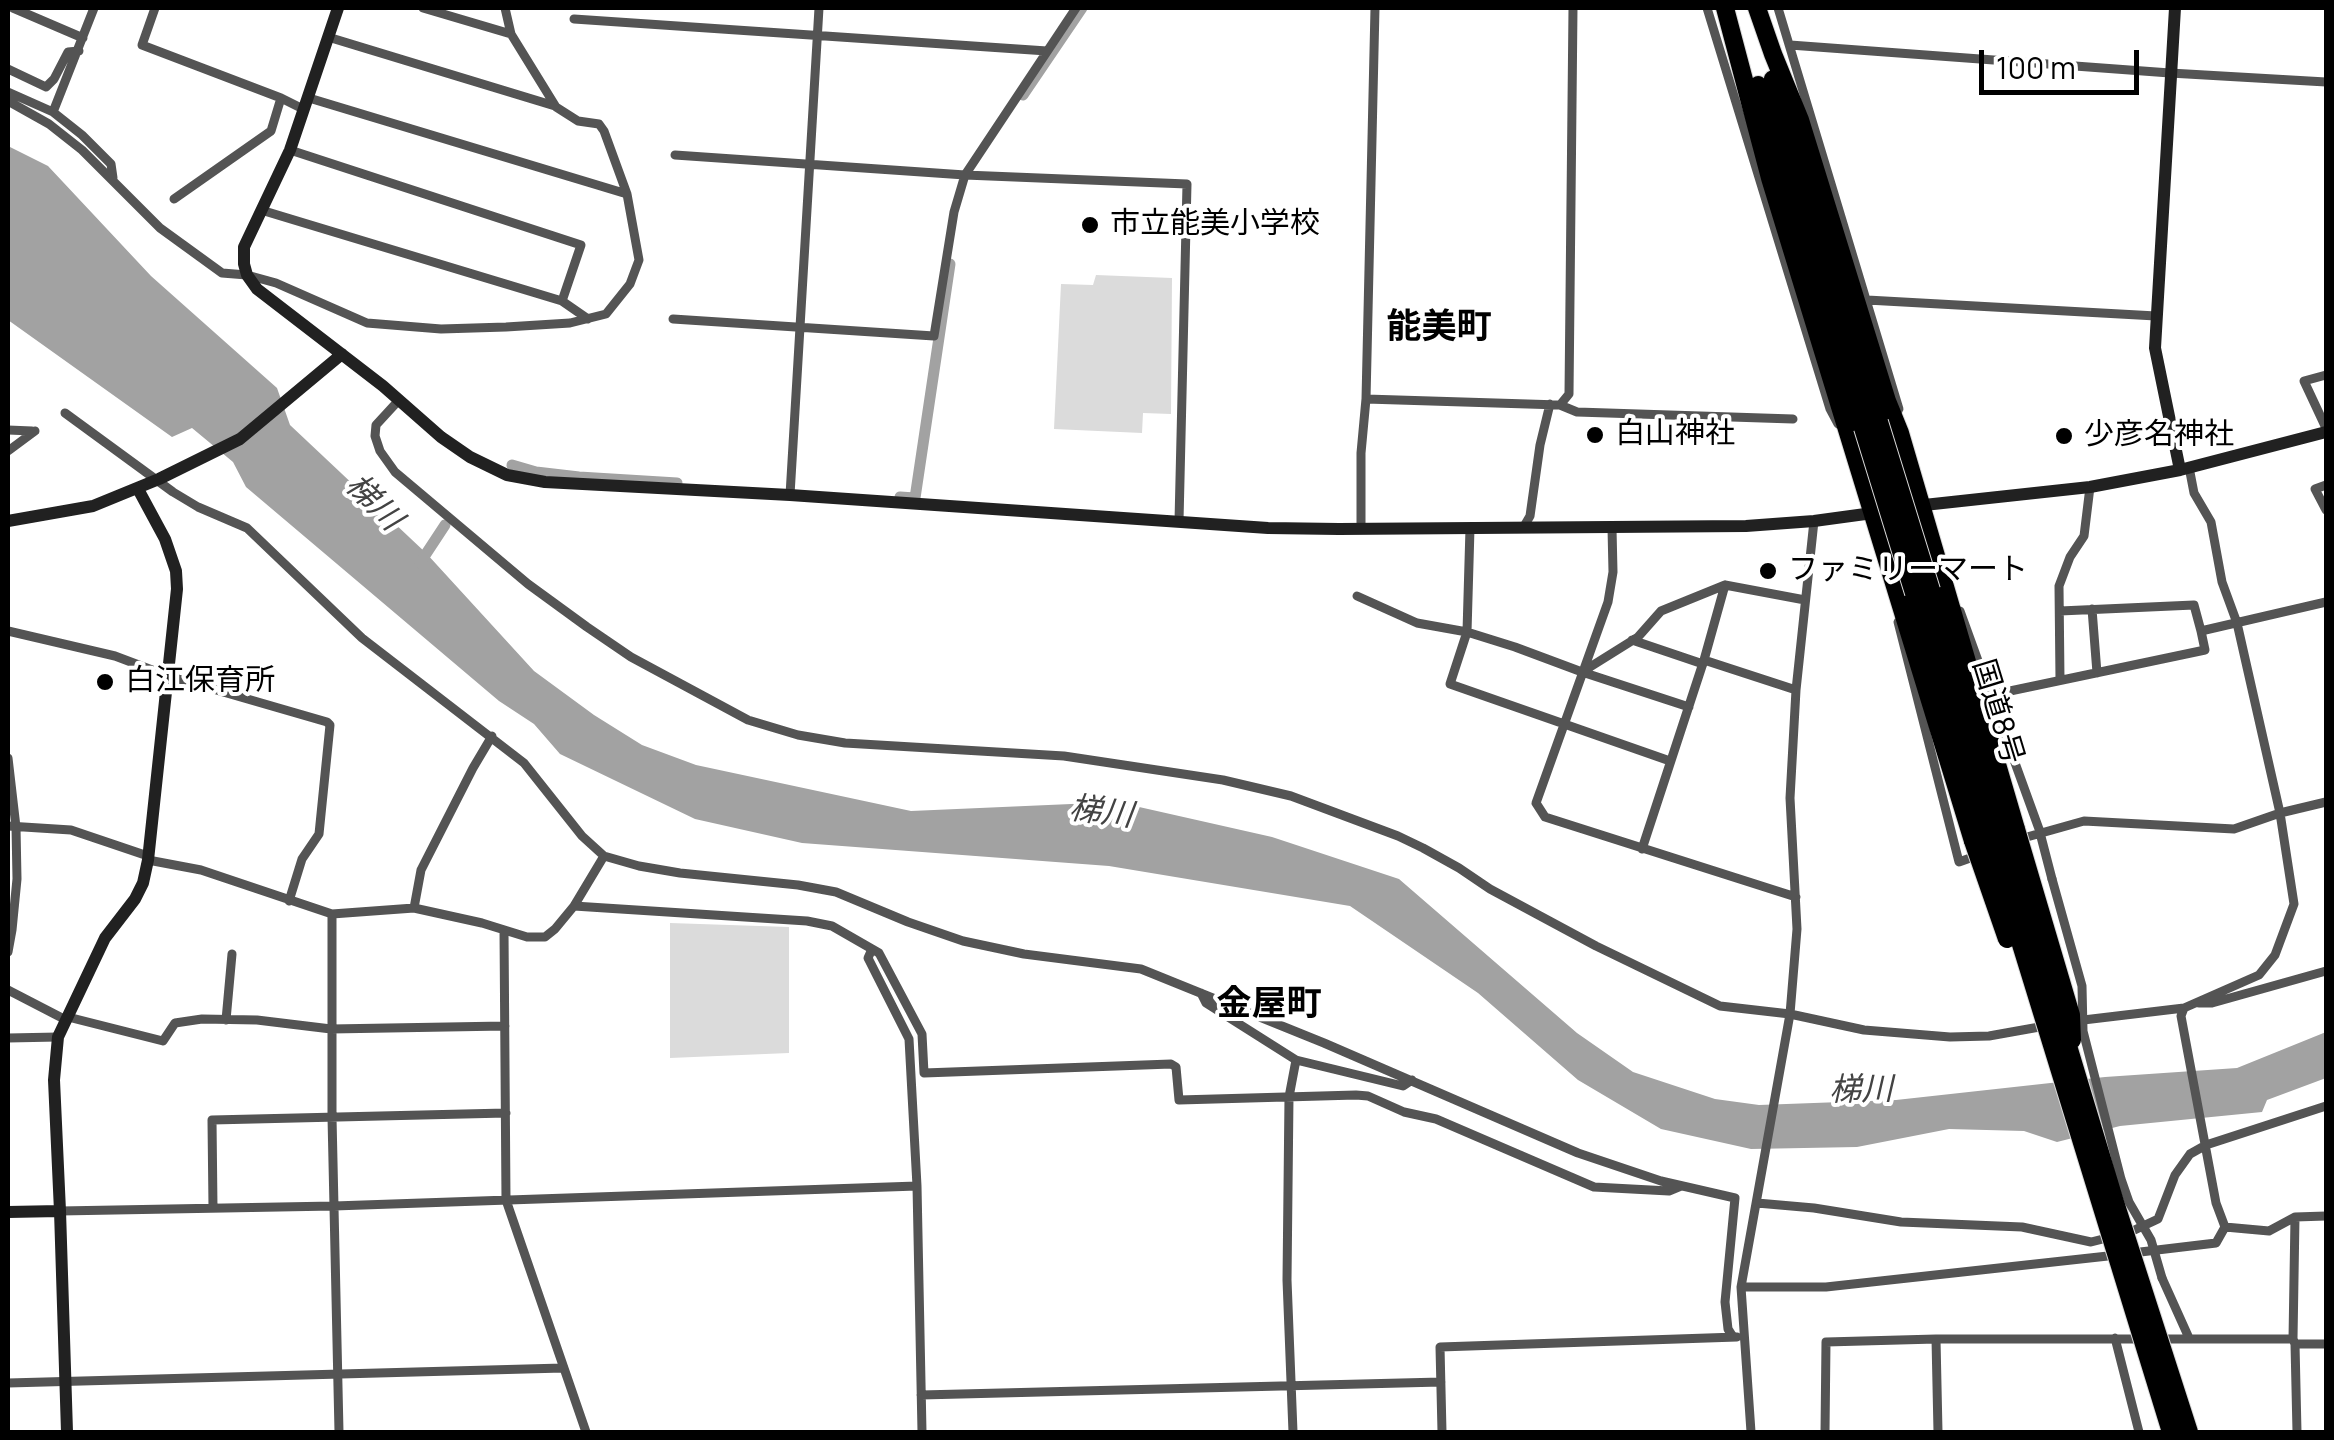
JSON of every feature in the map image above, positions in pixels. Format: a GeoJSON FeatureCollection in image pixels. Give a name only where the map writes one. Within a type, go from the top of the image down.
{"type":"FeatureCollection","features":[{"type":"Feature","properties":{"kind":"highway","name":"国道8号"},"geometry":{"type":"LineString","coordinates":[[1743,12],[1763,54],[1878,422],[1922,592],[1972,720],[1997,839],[2184,1431]]}},
{"type":"Feature","properties":{"kind":"highway"},"geometry":{"type":"LineString","coordinates":[[1763,54],[1770,178],[1895,587],[1997,839]]}},
{"type":"Feature","properties":{"kind":"highway"},"geometry":{"type":"LineString","coordinates":[[1878,422],[1921,506],[1938,563],[1997,839],[2018,971],[2065,1064]]}},
{"type":"Feature","properties":{"kind":"street"},"geometry":{"type":"LineString","coordinates":[[14,8],[37,12],[83,38]]}},
{"type":"Feature","properties":{"kind":"street"},"geometry":{"type":"LineString","coordinates":[[54,112],[94,8]]}},
{"type":"Feature","properties":{"kind":"street"},"geometry":{"type":"LineString","coordinates":[[155,8],[142,46],[281,98],[627,194]]}},
{"type":"Feature","properties":{"kind":"street"},"geometry":{"type":"LineString","coordinates":[[338,8],[290,150],[244,247],[247,276],[257,290],[342,354],[441,437],[470,457],[507,474],[545,482],[1268,528],[1746,526],[2090,487],[2185,469],[2326,430],[2304,381],[2326,376]]}},
{"type":"Feature","properties":{"kind":"street"},"geometry":{"type":"LineString","coordinates":[[423,8],[511,34]]}},
{"type":"Feature","properties":{"kind":"street"},"geometry":{"type":"LineString","coordinates":[[505,8],[511,34],[556,107]]}},
{"type":"Feature","properties":{"kind":"street"},"geometry":{"type":"LineString","coordinates":[[790,495],[819,8]]}},
{"type":"Feature","properties":{"kind":"street"},"geometry":{"type":"LineString","coordinates":[[673,319],[934,336],[954,212],[965,175],[1076,8]]}},
{"type":"Feature","properties":{"kind":"street"},"geometry":{"type":"LineString","coordinates":[[1361,528],[1375,8]]}},
{"type":"Feature","properties":{"kind":"street"},"geometry":{"type":"LineString","coordinates":[[1523,528],[1530,516],[1540,445],[1555,404],[1569,394],[1573,8]]}},
{"type":"Feature","properties":{"kind":"street"},"geometry":{"type":"LineString","coordinates":[[1707,8],[1830,408],[1856,457]]}},
{"type":"Feature","properties":{"kind":"street"},"geometry":{"type":"LineString","coordinates":[[1778,8],[1763,54],[1866,300],[1899,408],[1878,422]]}},
{"type":"Feature","properties":{"kind":"street"},"geometry":{"type":"LineString","coordinates":[[399,400],[376,425],[375,436],[380,452],[395,472],[528,584],[586,627],[631,658],[748,720],[798,735],[845,743],[1064,756],[1223,780],[1291,796],[1423,848],[1596,946],[1720,1006],[1864,1030],[1970,1037],[2068,1022],[2183,1012],[2259,974],[2274,955],[2294,904],[2280,813],[2237,623],[2222,582],[2212,522],[2185,469],[2154,348],[2175,8]]}},
{"type":"Feature","properties":{"kind":"street"},"geometry":{"type":"LineString","coordinates":[[574,18],[1046,51]]}},
{"type":"Feature","properties":{"kind":"street"},"geometry":{"type":"LineString","coordinates":[[8,101],[49,124],[82,150],[160,228],[222,274],[276,283],[366,322],[441,329],[570,323],[606,314],[630,284],[639,260],[627,194],[616,158],[598,124],[578,121],[556,107],[328,37]]}},
{"type":"Feature","properties":{"kind":"street"},"geometry":{"type":"LineString","coordinates":[[8,69],[46,87],[68,52],[79,51]]}},
{"type":"Feature","properties":{"kind":"street"},"geometry":{"type":"LineString","coordinates":[[1763,54],[2326,82]]}},
{"type":"Feature","properties":{"kind":"street"},"geometry":{"type":"LineString","coordinates":[[8,92],[54,112],[82,135],[110,164],[112,178]]}},
{"type":"Feature","properties":{"kind":"street"},"geometry":{"type":"LineString","coordinates":[[174,199],[270,130],[281,98]]}},
{"type":"Feature","properties":{"kind":"street"},"geometry":{"type":"LineString","coordinates":[[290,150],[580,245],[562,301]]}},
{"type":"Feature","properties":{"kind":"street"},"geometry":{"type":"LineString","coordinates":[[675,155],[965,175],[1187,184],[1179,521]]}},
{"type":"Feature","properties":{"kind":"street"},"geometry":{"type":"LineString","coordinates":[[261,210],[562,301],[588,319]]}},
{"type":"Feature","properties":{"kind":"street"},"geometry":{"type":"LineString","coordinates":[[1866,300],[2156,316]]}},
{"type":"Feature","properties":{"kind":"street"},"geometry":{"type":"LineString","coordinates":[[8,522],[93,506],[138,489],[240,439],[342,354]]}},
{"type":"Feature","properties":{"kind":"street"},"geometry":{"type":"LineString","coordinates":[[1366,400],[1555,404],[1577,412],[1792,419]]}},
{"type":"Feature","properties":{"kind":"street"},"geometry":{"type":"LineString","coordinates":[[65,413],[164,476],[173,492],[247,528],[362,638],[524,763],[582,836],[604,856],[680,873],[798,884],[836,892],[963,941],[1024,954],[1141,969],[1578,1153],[1630,1172],[1736,1198],[1725,1302],[1733,1337]]}},
{"type":"Feature","properties":{"kind":"street"},"geometry":{"type":"LineString","coordinates":[[8,430],[35,431],[8,451]]}},
{"type":"Feature","properties":{"kind":"street"},"geometry":{"type":"LineString","coordinates":[[2326,485],[2315,489],[2326,510]]}},
{"type":"Feature","properties":{"kind":"street"},"geometry":{"type":"LineString","coordinates":[[2060,680],[2059,586],[2070,557],[2084,536],[2090,487]]}},
{"type":"Feature","properties":{"kind":"street"},"geometry":{"type":"LineString","coordinates":[[66,1432],[54,1080],[58,1037],[105,938],[143,883],[176,589],[176,571],[165,539],[138,489]]}},
{"type":"Feature","properties":{"kind":"street"},"geometry":{"type":"LineString","coordinates":[[1750,1432],[1741,1288],[1789,1018],[1797,929],[1790,798],[1796,690],[1814,521]]}},
{"type":"Feature","properties":{"kind":"street"},"geometry":{"type":"LineString","coordinates":[[1470,528],[1467,632],[1450,684],[1670,761]]}},
{"type":"Feature","properties":{"kind":"street"},"geometry":{"type":"LineString","coordinates":[[1612,528],[1613,572],[1608,602],[1536,803],[1545,817],[1796,897]]}},
{"type":"Feature","properties":{"kind":"street"},"geometry":{"type":"LineString","coordinates":[[1938,563],[1953,590],[2040,832],[2082,986],[2083,1032],[2128,1202],[2151,1240],[2162,1278],[2189,1338]]}},
{"type":"Feature","properties":{"kind":"street"},"geometry":{"type":"LineString","coordinates":[[1582,672],[1638,637],[1661,612],[1726,585],[1805,600]]}},
{"type":"Feature","properties":{"kind":"street"},"geometry":{"type":"LineString","coordinates":[[1642,849],[1726,585]]}},
{"type":"Feature","properties":{"kind":"street"},"geometry":{"type":"LineString","coordinates":[[1357,596],[1416,623],[1467,632],[1689,706]]}},
{"type":"Feature","properties":{"kind":"street"},"geometry":{"type":"LineString","coordinates":[[2201,630],[2326,602]]}},
{"type":"Feature","properties":{"kind":"street"},"geometry":{"type":"LineString","coordinates":[[1992,695],[2205,650],[2194,605],[2060,610]]}},
{"type":"Feature","properties":{"kind":"street"},"geometry":{"type":"LineString","coordinates":[[2092,609],[2097,672]]}},
{"type":"Feature","properties":{"kind":"street"},"geometry":{"type":"LineString","coordinates":[[8,631],[115,656],[330,725],[319,834],[302,859],[289,901]]}},
{"type":"Feature","properties":{"kind":"street"},"geometry":{"type":"LineString","coordinates":[[1632,640],[1796,690]]}},
{"type":"Feature","properties":{"kind":"street"},"geometry":{"type":"LineString","coordinates":[[414,908],[421,870],[492,736]]}},
{"type":"Feature","properties":{"kind":"street"},"geometry":{"type":"LineString","coordinates":[[8,758],[17,880],[8,952]]}},
{"type":"Feature","properties":{"kind":"street"},"geometry":{"type":"LineString","coordinates":[[1997,839],[2084,821],[2234,829],[2326,802]]}},
{"type":"Feature","properties":{"kind":"street"},"geometry":{"type":"LineString","coordinates":[[12,826],[70,830],[145,855],[148,860],[201,870],[332,914],[414,908],[527,937],[545,937],[555,929],[604,856]]}},
{"type":"Feature","properties":{"kind":"street"},"geometry":{"type":"LineString","coordinates":[[574,906],[832,926],[880,954],[922,1034],[924,1073],[1171,1064],[1176,1068],[1179,1100],[1368,1096],[1404,1112],[1436,1119],[1594,1187],[1669,1191],[1681,1186]]}},
{"type":"Feature","properties":{"kind":"street"},"geometry":{"type":"LineString","coordinates":[[332,914],[339,1432]]}},
{"type":"Feature","properties":{"kind":"street"},"geometry":{"type":"LineString","coordinates":[[504,930],[506,1200],[586,1432]]}},
{"type":"Feature","properties":{"kind":"street"},"geometry":{"type":"LineString","coordinates":[[872,949],[868,958],[910,1039],[922,1432]]}},
{"type":"Feature","properties":{"kind":"street"},"geometry":{"type":"LineString","coordinates":[[226,1020],[232,954]]}},
{"type":"Feature","properties":{"kind":"street"},"geometry":{"type":"LineString","coordinates":[[2195,1003],[2212,1003],[2326,970]]}},
{"type":"Feature","properties":{"kind":"street"},"geometry":{"type":"LineString","coordinates":[[8,990],[67,1018],[163,1041],[175,1023],[226,1020],[331,1029],[505,1026]]}},
{"type":"Feature","properties":{"kind":"street"},"geometry":{"type":"LineString","coordinates":[[1201,993],[1206,1003],[1296,1060],[1403,1086],[1412,1080]]}},
{"type":"Feature","properties":{"kind":"street"},"geometry":{"type":"LineString","coordinates":[[1741,1288],[1826,1286],[2216,1244],[2225,1226],[2216,1203],[2183,1012]]}},
{"type":"Feature","properties":{"kind":"street"},"geometry":{"type":"LineString","coordinates":[[8,1038],[58,1037]]}},
{"type":"Feature","properties":{"kind":"street"},"geometry":{"type":"LineString","coordinates":[[1293,1432],[1287,1280],[1288,1098],[1296,1060]]}},
{"type":"Feature","properties":{"kind":"street"},"geometry":{"type":"LineString","coordinates":[[1758,1198],[1901,1222],[2022,1226],[2091,1242],[2132,1233],[2158,1220],[2175,1176],[2190,1154],[2206,1143],[2326,1106]]}},
{"type":"Feature","properties":{"kind":"street"},"geometry":{"type":"LineString","coordinates":[[212,1208],[212,1120],[506,1113]]}},
{"type":"Feature","properties":{"kind":"street"},"geometry":{"type":"LineString","coordinates":[[8,1212],[334,1206],[917,1186]]}},
{"type":"Feature","properties":{"kind":"street"},"geometry":{"type":"LineString","coordinates":[[2225,1226],[2269,1231],[2295,1217],[2326,1216]]}},
{"type":"Feature","properties":{"kind":"street"},"geometry":{"type":"LineString","coordinates":[[2295,1217],[2296,1432]]}},
{"type":"Feature","properties":{"kind":"street"},"geometry":{"type":"LineString","coordinates":[[1442,1432],[1440,1347],[1745,1337]]}},
{"type":"Feature","properties":{"kind":"street"},"geometry":{"type":"LineString","coordinates":[[2115,1338],[2140,1432]]}},
{"type":"Feature","properties":{"kind":"street"},"geometry":{"type":"LineString","coordinates":[[1824,1432],[1826,1342],[2189,1338],[2326,1344]]}},
{"type":"Feature","properties":{"kind":"street"},"geometry":{"type":"LineString","coordinates":[[1936,1339],[1938,1432]]}},
{"type":"Feature","properties":{"kind":"street"},"geometry":{"type":"LineString","coordinates":[[8,1383],[563,1368]]}},
{"type":"Feature","properties":{"kind":"street"},"geometry":{"type":"LineString","coordinates":[[921,1395],[1441,1382]]}},
{"type":"Feature","properties":{"kind":"shaded area"},"geometry":{"type":"Polygon","coordinates":[[[1096,275],[1172,278],[1171,414],[1143,413],[1142,433],[1054,429],[1061,284],[1093,285],[1096,275]]]}},
{"type":"Feature","properties":{"kind":"shaded area"},"geometry":{"type":"Polygon","coordinates":[[[670,923],[789,927],[789,1053],[670,1058],[670,923]]]}},
{"type":"Feature","properties":{"kind":"water","name":"梯川"},"geometry":{"type":"Polygon","coordinates":[[[8,146],[48,166],[151,276],[277,388],[290,425],[426,553],[534,671],[642,745],[696,765],[911,811],[1117,802],[1272,837],[1399,879],[1577,1033],[1633,1072],[1715,1099],[1759,1105],[1896,1100],[2105,1077],[2237,1068],[2326,1032],[2326,1078],[2267,1100],[2262,1112],[2120,1126],[2057,1142],[2024,1131],[1949,1129],[1857,1147],[1751,1149],[1661,1129],[1578,1080],[1478,993],[1350,906],[1109,866],[802,843],[695,819],[560,754],[534,724],[499,701],[246,487],[233,462],[192,428],[172,437],[8,320],[8,146]]]}},
{"type":"Feature","properties":{"kind":"waterway"},"geometry":{"type":"LineString","coordinates":[[1023,95],[1082,8]]}},
{"type":"Feature","properties":{"kind":"waterway"},"geometry":{"type":"LineString","coordinates":[[900,497],[915,498],[950,264]]}},
{"type":"Feature","properties":{"kind":"waterway"},"geometry":{"type":"LineString","coordinates":[[512,465],[579,477],[677,483]]}},
{"type":"Feature","properties":{"kind":"waterway"},"geometry":{"type":"LineString","coordinates":[[420,563],[445,525]]}},
{"type":"Feature","properties":{"kind":"place","name":"市立能美小学校"},"geometry":{"type":"Point","coordinates":[1090,225]}},
{"type":"Feature","properties":{"kind":"place","name":"白山神社"},"geometry":{"type":"Point","coordinates":[1595,435]}},
{"type":"Feature","properties":{"kind":"place","name":"少彦名神社"},"geometry":{"type":"Point","coordinates":[2064,436]}},
{"type":"Feature","properties":{"kind":"place","name":"ファミリーマート"},"geometry":{"type":"Point","coordinates":[1768,571]}},
{"type":"Feature","properties":{"kind":"place","name":"白江保育所"},"geometry":{"type":"Point","coordinates":[105,682]}},
{"type":"Feature","properties":{"kind":"district","name":"能美町"},"geometry":{"type":"Point","coordinates":[1439,328]}},
{"type":"Feature","properties":{"kind":"district","name":"金屋町"},"geometry":{"type":"Point","coordinates":[1269,1005]}}]}
